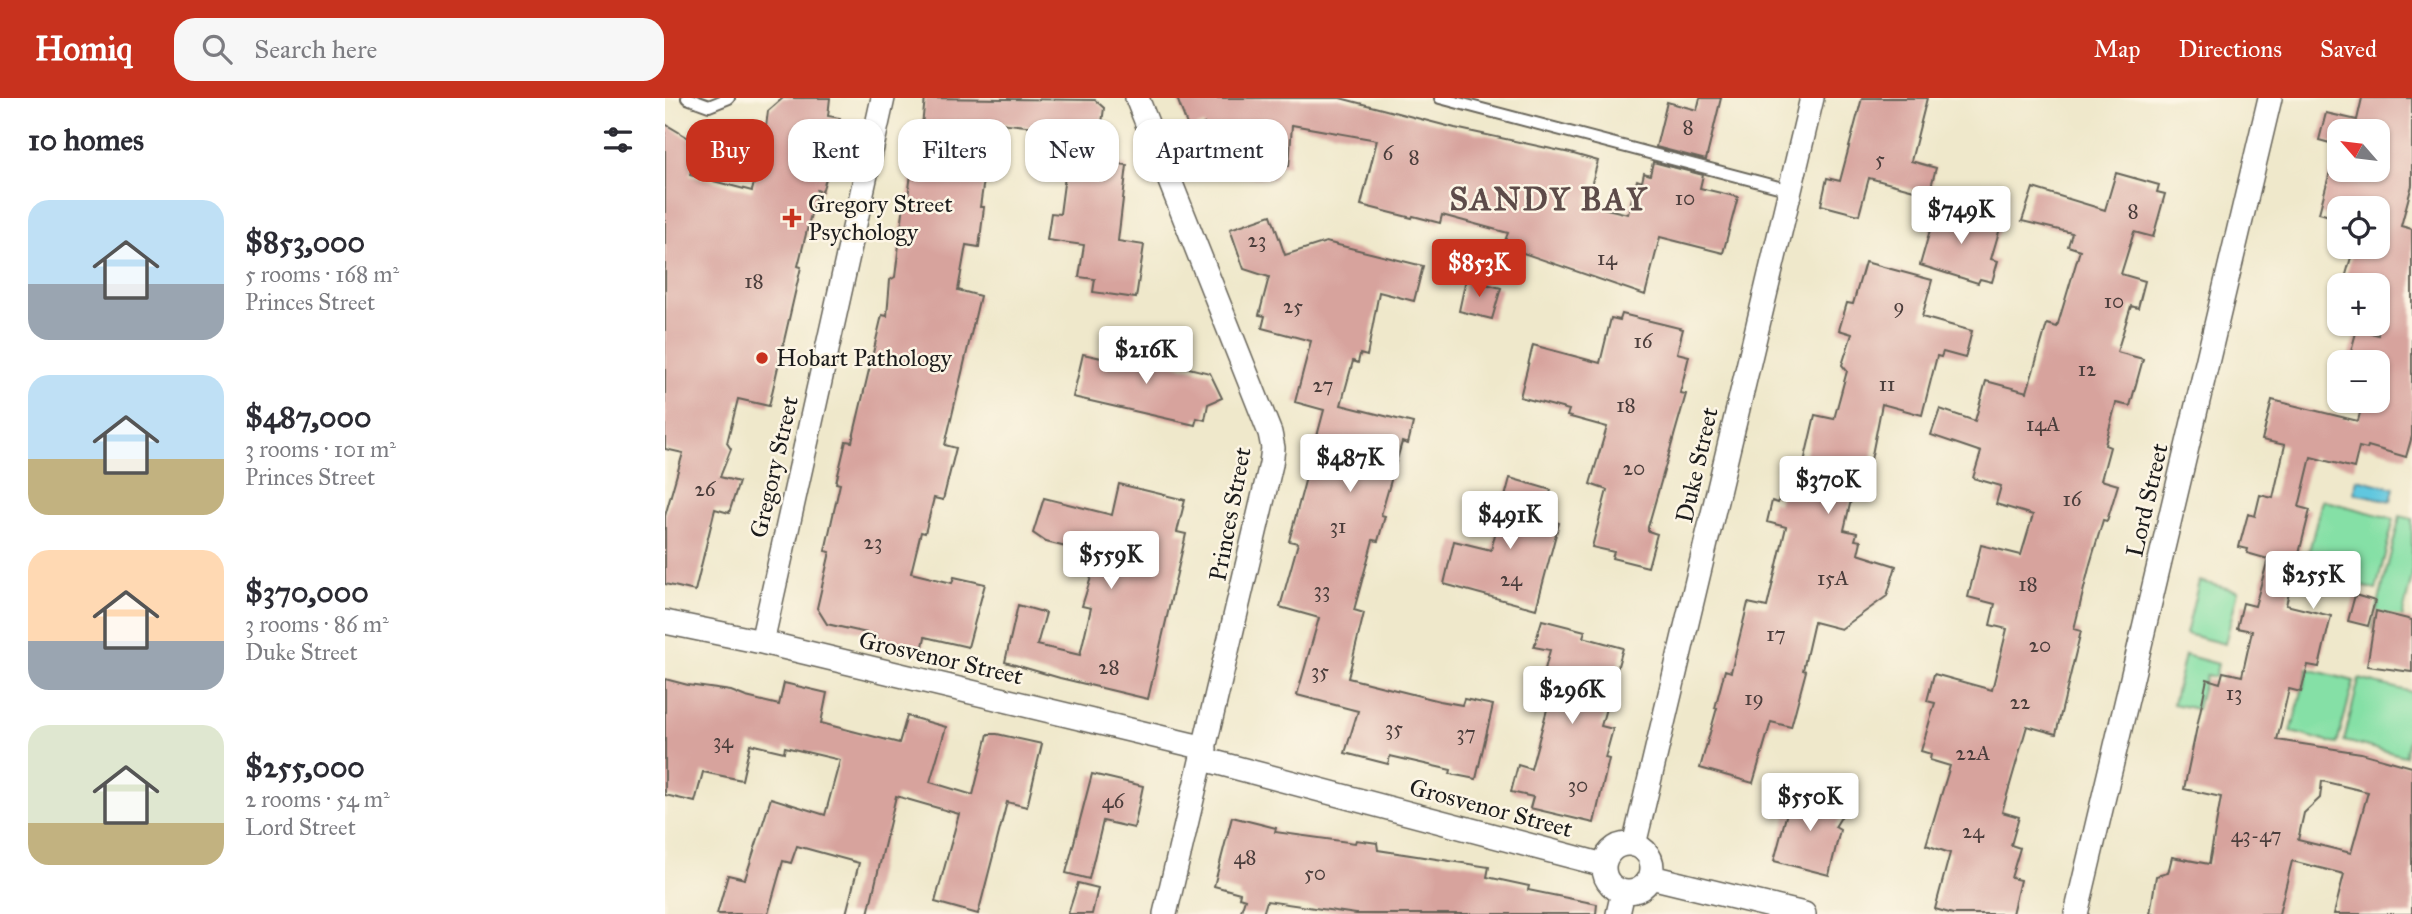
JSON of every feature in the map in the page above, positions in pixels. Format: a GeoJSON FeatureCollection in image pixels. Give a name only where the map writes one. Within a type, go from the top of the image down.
{"type":"FeatureCollection","features":[{"type":"Feature","properties":{"kind":"street","name":"Gregory Street"},"geometry":{"type":"LineString","coordinates":[[762,642],[883,98]]}},
{"type":"Feature","properties":{"kind":"street","name":"Princes Street"},"geometry":{"type":"LineString","coordinates":[[1137,98],[1271,433],[1273,448],[1165,914]]}},
{"type":"Feature","properties":{"kind":"street","name":"Duke Street"},"geometry":{"type":"LineString","coordinates":[[1634,845],[1812,98]]}},
{"type":"Feature","properties":{"kind":"street","name":"Lord Street"},"geometry":{"type":"LineString","coordinates":[[2076,914],[2270,98]]}},
{"type":"Feature","properties":{"kind":"street","name":"Grosvenor Street"},"geometry":{"type":"LineString","coordinates":[[665,622],[762,642],[1204,754],[1604,864]]}},
{"type":"Feature","properties":{"kind":"street"},"geometry":{"type":"LineString","coordinates":[[1634,845],[1641,848],[1651,861],[1651,877],[1643,888],[1630,893],[1621,903],[1607,879],[1604,864],[1618,846],[1634,845]]}},
{"type":"Feature","properties":{"kind":"street"},"geometry":{"type":"LineString","coordinates":[[1651,877],[1804,914]]}},
{"type":"Feature","properties":{"kind":"lane"},"geometry":{"type":"LineString","coordinates":[[687,98],[709,106],[729,98]]}},
{"type":"Feature","properties":{"kind":"lane"},"geometry":{"type":"LineString","coordinates":[[1440,98],[1790,190]]}},
{"type":"Feature","properties":{"kind":"green space"},"geometry":{"type":"Polygon","coordinates":[[[2322,500],[2394,519],[2376,590],[2304,571],[2322,500]]]}},
{"type":"Feature","properties":{"kind":"green space"},"geometry":{"type":"Polygon","coordinates":[[[2400,516],[2412,519],[2412,576],[2398,635],[2372,629],[2400,516]]]}},
{"type":"Feature","properties":{"kind":"green space"},"geometry":{"type":"Polygon","coordinates":[[[2199,581],[2238,591],[2225,644],[2186,634],[2199,581]]]}},
{"type":"Feature","properties":{"kind":"green space"},"geometry":{"type":"Polygon","coordinates":[[[2185,655],[2218,664],[2215,677],[2206,675],[2197,709],[2173,704],[2185,655]]]}},
{"type":"Feature","properties":{"kind":"green space"},"geometry":{"type":"Polygon","coordinates":[[[2308,669],[2354,681],[2337,744],[2291,732],[2308,669]]]}},
{"type":"Feature","properties":{"kind":"green space"},"geometry":{"type":"Polygon","coordinates":[[[2359,679],[2412,692],[2412,727],[2405,756],[2344,741],[2359,679]]]}},
{"type":"Feature","properties":{"kind":"water"},"geometry":{"type":"Polygon","coordinates":[[[2357,479],[2394,488],[2391,501],[2354,493],[2357,479]]]}},
{"type":"Feature","properties":{"kind":"building"},"geometry":{"type":"Polygon","coordinates":[[[783,98],[830,98],[828,116],[840,118],[788,119],[788,182],[825,182],[822,192],[817,190],[798,266],[801,267],[769,406],[738,399],[727,443],[731,449],[720,477],[739,482],[729,513],[715,509],[695,591],[665,584],[665,516],[683,453],[665,449],[665,124],[686,136],[686,182],[717,182],[752,191],[754,182],[774,182],[774,119],[767,119],[768,111],[783,98]]]}},
{"type":"Feature","properties":{"kind":"building"},"geometry":{"type":"Polygon","coordinates":[[[925,98],[1095,100],[1104,108],[1103,119],[1025,119],[1025,126],[1011,124],[1011,119],[923,119],[925,98]]]}},
{"type":"Feature","properties":{"kind":"building"},"geometry":{"type":"Polygon","coordinates":[[[1177,98],[1340,98],[1598,161],[1586,204],[1628,214],[1637,180],[1642,182],[1644,173],[1650,175],[1653,162],[1703,175],[1700,188],[1738,197],[1723,253],[1660,237],[1645,295],[1503,246],[1508,233],[1442,215],[1440,223],[1361,205],[1377,140],[1292,125],[1288,166],[1288,119],[1185,119],[1177,98]]]}},
{"type":"Feature","properties":{"kind":"building"},"geometry":{"type":"Polygon","coordinates":[[[1700,98],[1721,98],[1706,160],[1656,147],[1667,102],[1697,110],[1700,98]]]}},
{"type":"Feature","properties":{"kind":"building"},"geometry":{"type":"Polygon","coordinates":[[[1862,98],[1927,98],[1911,161],[1936,168],[1929,194],[1869,178],[1859,215],[1821,205],[1827,178],[1840,181],[1862,98]]]}},
{"type":"Feature","properties":{"kind":"building"},"geometry":{"type":"Polygon","coordinates":[[[2362,98],[2412,98],[2412,185],[2401,226],[2412,229],[2412,436],[2406,457],[2368,446],[2367,449],[2359,447],[2354,468],[2311,457],[2299,507],[2310,510],[2286,605],[2331,616],[2319,667],[2308,665],[2301,692],[2289,689],[2277,740],[2361,753],[2412,767],[2412,914],[2334,914],[2344,874],[2292,861],[2279,914],[2150,914],[2156,876],[2168,873],[2172,857],[2209,864],[2221,797],[2184,789],[2207,679],[2220,683],[2223,672],[2242,676],[2252,631],[2237,628],[2243,603],[2255,606],[2268,559],[2247,553],[2248,549],[2239,547],[2248,514],[2255,516],[2260,495],[2273,498],[2285,445],[2262,440],[2272,400],[2358,421],[2360,413],[2390,413],[2390,350],[2351,350],[2355,336],[2390,336],[2390,273],[2346,273],[2351,259],[2390,259],[2390,196],[2327,196],[2327,215],[2319,213],[2327,182],[2391,182],[2391,119],[2357,119],[2362,98]],[[2322,781],[2320,798],[2304,813],[2298,840],[2351,853],[2368,792],[2322,781]]]}},
{"type":"Feature","properties":{"kind":"building"},"geometry":{"type":"Polygon","coordinates":[[[2326,113],[2353,119],[2327,119],[2327,142],[2319,140],[2326,113]]]}},
{"type":"Feature","properties":{"kind":"building"},"geometry":{"type":"Polygon","coordinates":[[[1119,164],[1127,165],[1118,241],[1144,245],[1136,298],[1093,292],[1095,279],[1079,277],[1084,245],[1047,240],[1051,213],[1060,214],[1064,182],[1119,182],[1119,164]]]}},
{"type":"Feature","properties":{"kind":"building"},"geometry":{"type":"Polygon","coordinates":[[[2116,173],[2159,185],[2157,192],[2165,194],[2153,237],[2134,232],[2121,274],[2145,281],[2138,308],[2131,306],[2117,352],[2143,359],[2130,406],[2116,403],[2105,445],[2110,447],[2101,480],[2118,485],[2107,521],[2103,520],[2090,564],[2074,629],[2081,631],[2056,734],[2027,726],[2002,812],[2019,817],[2011,845],[2020,848],[2011,878],[2020,880],[2012,914],[1953,914],[1935,909],[1950,853],[1926,845],[1950,766],[1930,760],[1931,754],[1921,751],[1935,703],[1927,701],[1934,674],[1992,690],[2007,629],[1990,625],[1995,604],[1968,597],[1981,545],[2021,555],[2033,515],[1996,504],[2001,486],[1973,478],[1981,452],[1931,435],[1940,409],[1975,421],[1986,381],[2027,392],[2047,324],[2057,327],[2080,250],[2068,246],[2072,233],[2022,221],[2033,188],[2105,210],[2116,173]]]}},
{"type":"Feature","properties":{"kind":"building"},"geometry":{"type":"Polygon","coordinates":[[[910,182],[984,182],[980,207],[984,207],[979,247],[966,245],[958,290],[980,296],[945,445],[956,448],[943,500],[934,498],[925,533],[921,532],[911,573],[952,583],[954,577],[985,584],[968,647],[925,637],[922,651],[875,640],[876,635],[827,624],[817,608],[830,552],[825,551],[840,484],[836,483],[846,441],[852,442],[882,315],[887,316],[890,280],[895,277],[905,196],[908,197],[910,182]]]}},
{"type":"Feature","properties":{"kind":"building"},"geometry":{"type":"Polygon","coordinates":[[[1937,206],[2001,225],[1991,259],[1998,261],[1992,282],[1980,279],[1978,283],[1920,265],[1937,206]]]}},
{"type":"Feature","properties":{"kind":"building"},"geometry":{"type":"Polygon","coordinates":[[[1271,215],[1285,255],[1326,242],[1423,266],[1414,301],[1379,292],[1367,356],[1360,354],[1358,363],[1353,361],[1341,405],[1413,423],[1408,444],[1402,442],[1381,515],[1385,516],[1378,541],[1373,540],[1354,610],[1364,613],[1348,678],[1440,701],[1462,705],[1464,699],[1493,705],[1476,779],[1450,774],[1451,770],[1390,756],[1388,764],[1345,753],[1358,711],[1297,695],[1319,618],[1280,607],[1298,543],[1289,541],[1324,410],[1295,402],[1311,341],[1262,328],[1265,316],[1259,315],[1269,277],[1244,269],[1230,229],[1271,215]]]}},
{"type":"Feature","properties":{"kind":"building"},"geometry":{"type":"Polygon","coordinates":[[[1865,262],[1932,280],[1922,317],[1972,331],[1965,358],[1943,352],[1941,357],[1937,356],[1922,415],[1882,404],[1864,486],[1855,483],[1844,530],[1857,533],[1855,540],[1861,541],[1858,554],[1896,566],[1887,596],[1841,629],[1814,622],[1803,670],[1806,671],[1791,727],[1771,722],[1753,783],[1700,768],[1725,670],[1731,672],[1748,603],[1767,607],[1786,527],[1767,522],[1772,501],[1778,503],[1784,480],[1799,484],[1815,415],[1834,419],[1847,371],[1842,365],[1852,334],[1839,330],[1847,303],[1853,304],[1865,262]]]}},
{"type":"Feature","properties":{"kind":"building"},"geometry":{"type":"Polygon","coordinates":[[[1466,279],[1501,288],[1492,319],[1459,311],[1466,279]]]}},
{"type":"Feature","properties":{"kind":"building"},"geometry":{"type":"Polygon","coordinates":[[[1622,314],[1683,329],[1677,353],[1689,356],[1680,393],[1686,394],[1648,527],[1648,531],[1657,534],[1648,567],[1612,558],[1614,552],[1592,547],[1607,490],[1590,484],[1607,427],[1567,416],[1569,410],[1520,397],[1533,345],[1600,363],[1611,318],[1620,320],[1622,314]]]}},
{"type":"Feature","properties":{"kind":"building"},"geometry":{"type":"Polygon","coordinates":[[[1108,349],[1210,373],[1222,398],[1208,404],[1205,420],[1197,418],[1195,425],[1073,397],[1083,354],[1106,359],[1108,349]]]}},
{"type":"Feature","properties":{"kind":"building"},"geometry":{"type":"Polygon","coordinates":[[[1510,478],[1551,490],[1544,516],[1559,523],[1536,609],[1444,584],[1454,541],[1491,550],[1510,478]]]}},
{"type":"Feature","properties":{"kind":"building"},"geometry":{"type":"Polygon","coordinates":[[[1119,484],[1185,500],[1177,532],[1186,534],[1148,699],[1005,662],[1018,605],[1046,613],[1037,645],[1080,655],[1091,608],[1082,606],[1098,555],[1046,542],[1033,533],[1044,498],[1112,515],[1119,484]]]}},
{"type":"Feature","properties":{"kind":"building"},"geometry":{"type":"Polygon","coordinates":[[[2355,595],[2375,601],[2368,626],[2348,621],[2355,595]]]}},
{"type":"Feature","properties":{"kind":"building"},"geometry":{"type":"Polygon","coordinates":[[[2376,611],[2412,620],[2412,672],[2367,666],[2376,611]]]}},
{"type":"Feature","properties":{"kind":"building"},"geometry":{"type":"Polygon","coordinates":[[[1542,620],[1585,631],[1583,637],[1623,648],[1601,726],[1613,729],[1594,823],[1530,808],[1533,797],[1511,792],[1518,765],[1531,769],[1556,676],[1544,673],[1550,650],[1534,647],[1542,620]]]}},
{"type":"Feature","properties":{"kind":"building"},"geometry":{"type":"Polygon","coordinates":[[[665,679],[731,691],[779,705],[784,683],[827,693],[821,723],[899,743],[907,716],[946,727],[930,782],[973,795],[988,734],[1042,744],[1027,807],[1007,802],[978,914],[935,902],[959,814],[896,796],[868,914],[846,914],[859,863],[797,846],[791,863],[783,861],[768,914],[717,914],[728,875],[745,879],[771,798],[825,815],[840,760],[785,747],[784,752],[750,744],[742,780],[703,772],[695,802],[665,795],[665,679]]]}},
{"type":"Feature","properties":{"kind":"building"},"geometry":{"type":"Polygon","coordinates":[[[1092,774],[1143,786],[1134,828],[1103,821],[1089,879],[1066,873],[1092,774]]]}},
{"type":"Feature","properties":{"kind":"building"},"geometry":{"type":"Polygon","coordinates":[[[1793,790],[1849,804],[1835,827],[1840,830],[1829,875],[1774,861],[1793,790]]]}},
{"type":"Feature","properties":{"kind":"building"},"geometry":{"type":"Polygon","coordinates":[[[1232,817],[1276,828],[1275,832],[1355,843],[1356,840],[1377,843],[1378,850],[1489,867],[1487,877],[1529,886],[1528,890],[1597,904],[1596,914],[1356,914],[1267,901],[1263,914],[1240,914],[1245,899],[1239,897],[1240,893],[1214,886],[1232,817]]]}},
{"type":"Feature","properties":{"kind":"building"},"geometry":{"type":"Polygon","coordinates":[[[1078,883],[1098,888],[1092,914],[1068,914],[1078,883]]]}},
{"type":"Feature","properties":{"kind":"place","name":"Gregory Street Psychology"},"geometry":{"type":"Point","coordinates":[792,218]}},
{"type":"Feature","properties":{"kind":"place","name":"Hobart Pathology"},"geometry":{"type":"Point","coordinates":[762,358]}},
{"type":"Feature","properties":{"kind":"district","name":"SANDY BAY"},"geometry":{"type":"Point","coordinates":[1549,199]}}]}
